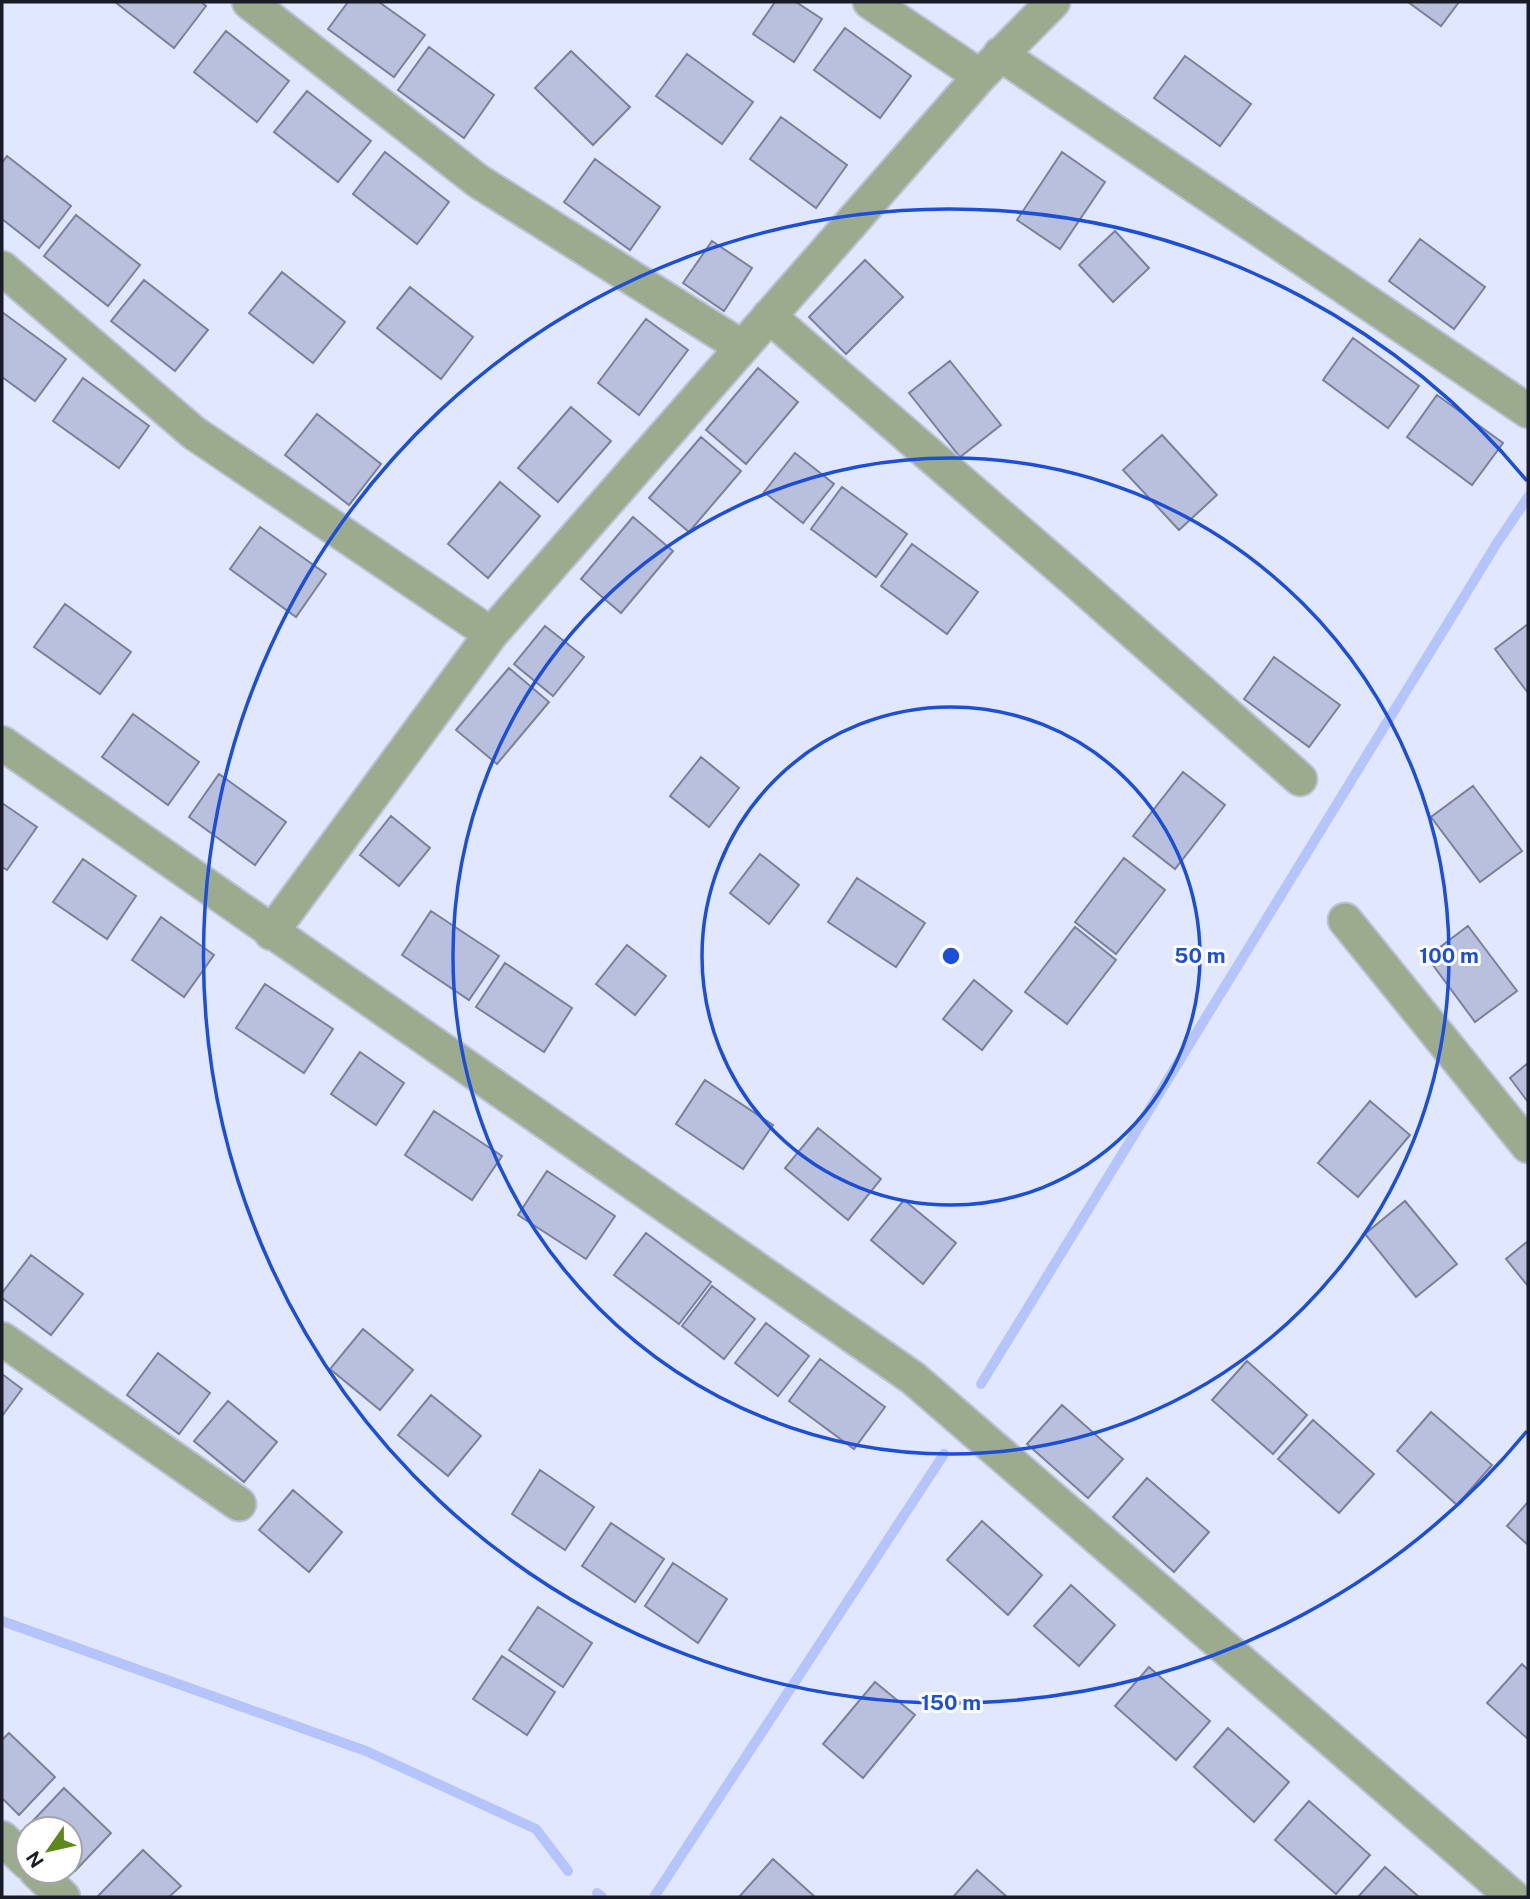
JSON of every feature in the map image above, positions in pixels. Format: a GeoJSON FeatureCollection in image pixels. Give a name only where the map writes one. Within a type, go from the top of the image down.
{"type":"FeatureCollection","features":[{"type":"Feature","properties":{"kind":"street"},"geometry":{"type":"LineString","coordinates":[[249,2],[478,181],[742,348]]}},
{"type":"Feature","properties":{"kind":"street"},"geometry":{"type":"LineString","coordinates":[[870,2],[990,65],[1528,411]]}},
{"type":"Feature","properties":{"kind":"street"},"geometry":{"type":"LineString","coordinates":[[271,933],[491,635],[990,65],[1053,2]]}},
{"type":"Feature","properties":{"kind":"street"},"geometry":{"type":"LineString","coordinates":[[2,268],[194,433],[491,635]]}},
{"type":"Feature","properties":{"kind":"street"},"geometry":{"type":"LineString","coordinates":[[769,316],[1300,779]]}},
{"type":"Feature","properties":{"kind":"street"},"geometry":{"type":"LineString","coordinates":[[2,743],[913,1378],[1513,1897]]}},
{"type":"Feature","properties":{"kind":"street"},"geometry":{"type":"LineString","coordinates":[[1345,920],[1528,1146]]}},
{"type":"Feature","properties":{"kind":"street"},"geometry":{"type":"LineString","coordinates":[[2,1339],[239,1504]]}},
{"type":"Feature","properties":{"kind":"building"},"geometry":{"type":"Polygon","coordinates":[[[115,2],[201,2],[206,6],[174,48],[115,2]]]}},
{"type":"Feature","properties":{"kind":"building"},"geometry":{"type":"Polygon","coordinates":[[[348,2],[379,2],[425,35],[394,77],[328,29],[348,2]]]}},
{"type":"Feature","properties":{"kind":"building"},"geometry":{"type":"Polygon","coordinates":[[[775,2],[796,2],[822,19],[794,62],[753,34],[775,2]]]}},
{"type":"Feature","properties":{"kind":"building"},"geometry":{"type":"Polygon","coordinates":[[[1408,2],[1459,2],[1441,26],[1408,2]]]}},
{"type":"Feature","properties":{"kind":"building"},"geometry":{"type":"Polygon","coordinates":[[[845,28],[911,76],[880,118],[814,70],[845,28]]]}},
{"type":"Feature","properties":{"kind":"building"},"geometry":{"type":"Polygon","coordinates":[[[226,31],[289,81],[257,122],[194,72],[226,31]]]}},
{"type":"Feature","properties":{"kind":"building"},"geometry":{"type":"Polygon","coordinates":[[[429,47],[494,95],[464,138],[398,90],[429,47]]]}},
{"type":"Feature","properties":{"kind":"building"},"geometry":{"type":"Polygon","coordinates":[[[571,51],[630,107],[593,145],[535,88],[571,51]]]}},
{"type":"Feature","properties":{"kind":"building"},"geometry":{"type":"Polygon","coordinates":[[[687,54],[753,102],[722,144],[656,96],[687,54]]]}},
{"type":"Feature","properties":{"kind":"building"},"geometry":{"type":"Polygon","coordinates":[[[1185,56],[1251,104],[1220,146],[1154,98],[1185,56]]]}},
{"type":"Feature","properties":{"kind":"building"},"geometry":{"type":"Polygon","coordinates":[[[307,91],[371,141],[338,182],[274,132],[307,91]]]}},
{"type":"Feature","properties":{"kind":"building"},"geometry":{"type":"Polygon","coordinates":[[[781,117],[847,165],[816,208],[750,159],[781,117]]]}},
{"type":"Feature","properties":{"kind":"building"},"geometry":{"type":"Polygon","coordinates":[[[385,152],[449,202],[417,244],[353,194],[385,152]]]}},
{"type":"Feature","properties":{"kind":"building"},"geometry":{"type":"Polygon","coordinates":[[[1062,152],[1105,182],[1060,249],[1017,220],[1062,152]]]}},
{"type":"Feature","properties":{"kind":"building"},"geometry":{"type":"Polygon","coordinates":[[[7,156],[71,206],[39,248],[2,219],[2,163],[7,156]]]}},
{"type":"Feature","properties":{"kind":"building"},"geometry":{"type":"Polygon","coordinates":[[[595,159],[660,207],[630,250],[564,202],[595,159]]]}},
{"type":"Feature","properties":{"kind":"building"},"geometry":{"type":"Polygon","coordinates":[[[76,215],[140,265],[108,306],[44,256],[76,215]]]}},
{"type":"Feature","properties":{"kind":"building"},"geometry":{"type":"Polygon","coordinates":[[[1115,231],[1149,268],[1113,302],[1079,265],[1115,231]]]}},
{"type":"Feature","properties":{"kind":"building"},"geometry":{"type":"Polygon","coordinates":[[[1420,239],[1485,287],[1454,329],[1389,281],[1420,239]]]}},
{"type":"Feature","properties":{"kind":"building"},"geometry":{"type":"Polygon","coordinates":[[[712,241],[752,268],[724,311],[683,283],[712,241]]]}},
{"type":"Feature","properties":{"kind":"building"},"geometry":{"type":"Polygon","coordinates":[[[865,260],[903,297],[846,354],[809,317],[865,260]]]}},
{"type":"Feature","properties":{"kind":"building"},"geometry":{"type":"Polygon","coordinates":[[[282,272],[345,322],[313,363],[249,313],[282,272]]]}},
{"type":"Feature","properties":{"kind":"building"},"geometry":{"type":"Polygon","coordinates":[[[144,280],[208,330],[175,371],[111,321],[144,280]]]}},
{"type":"Feature","properties":{"kind":"building"},"geometry":{"type":"Polygon","coordinates":[[[410,287],[473,337],[441,379],[377,328],[410,287]]]}},
{"type":"Feature","properties":{"kind":"building"},"geometry":{"type":"Polygon","coordinates":[[[2,312],[66,359],[35,401],[2,377],[2,312]]]}},
{"type":"Feature","properties":{"kind":"building"},"geometry":{"type":"Polygon","coordinates":[[[646,319],[688,350],[639,415],[598,383],[646,319]]]}},
{"type":"Feature","properties":{"kind":"building"},"geometry":{"type":"Polygon","coordinates":[[[1353,338],[1419,386],[1388,428],[1323,380],[1353,338]]]}},
{"type":"Feature","properties":{"kind":"building"},"geometry":{"type":"Polygon","coordinates":[[[950,361],[1001,425],[960,457],[909,393],[950,361]]]}},
{"type":"Feature","properties":{"kind":"building"},"geometry":{"type":"Polygon","coordinates":[[[758,368],[798,402],[746,464],[706,430],[758,368]]]}},
{"type":"Feature","properties":{"kind":"building"},"geometry":{"type":"Polygon","coordinates":[[[83,378],[149,426],[119,468],[53,421],[83,378]]]}},
{"type":"Feature","properties":{"kind":"building"},"geometry":{"type":"Polygon","coordinates":[[[1437,395],[1503,443],[1472,485],[1407,437],[1437,395]]]}},
{"type":"Feature","properties":{"kind":"building"},"geometry":{"type":"Polygon","coordinates":[[[571,407],[611,441],[558,502],[518,468],[571,407]]]}},
{"type":"Feature","properties":{"kind":"building"},"geometry":{"type":"Polygon","coordinates":[[[317,414],[381,464],[349,505],[285,455],[317,414]]]}},
{"type":"Feature","properties":{"kind":"building"},"geometry":{"type":"Polygon","coordinates":[[[1162,435],[1217,495],[1179,530],[1123,470],[1162,435]]]}},
{"type":"Feature","properties":{"kind":"building"},"geometry":{"type":"Polygon","coordinates":[[[701,437],[741,471],[689,532],[649,498],[701,437]]]}},
{"type":"Feature","properties":{"kind":"building"},"geometry":{"type":"Polygon","coordinates":[[[795,453],[834,484],[803,523],[764,492],[795,453]]]}},
{"type":"Feature","properties":{"kind":"building"},"geometry":{"type":"Polygon","coordinates":[[[500,482],[540,516],[488,578],[448,544],[500,482]]]}},
{"type":"Feature","properties":{"kind":"building"},"geometry":{"type":"Polygon","coordinates":[[[842,487],[907,534],[876,577],[811,529],[842,487]]]}},
{"type":"Feature","properties":{"kind":"building"},"geometry":{"type":"Polygon","coordinates":[[[633,517],[673,551],[621,613],[581,579],[633,517]]]}},
{"type":"Feature","properties":{"kind":"building"},"geometry":{"type":"Polygon","coordinates":[[[260,527],[326,574],[296,617],[230,569],[260,527]]]}},
{"type":"Feature","properties":{"kind":"building"},"geometry":{"type":"Polygon","coordinates":[[[912,544],[978,592],[947,634],[881,586],[912,544]]]}},
{"type":"Feature","properties":{"kind":"building"},"geometry":{"type":"Polygon","coordinates":[[[65,604],[131,652],[100,694],[34,647],[65,604]]]}},
{"type":"Feature","properties":{"kind":"building"},"geometry":{"type":"Polygon","coordinates":[[[1528,624],[1528,693],[1495,649],[1528,624]]]}},
{"type":"Feature","properties":{"kind":"building"},"geometry":{"type":"Polygon","coordinates":[[[545,626],[584,657],[553,696],[514,664],[545,626]]]}},
{"type":"Feature","properties":{"kind":"building"},"geometry":{"type":"Polygon","coordinates":[[[1274,657],[1340,705],[1309,747],[1244,699],[1274,657]]]}},
{"type":"Feature","properties":{"kind":"building"},"geometry":{"type":"Polygon","coordinates":[[[509,668],[549,702],[497,764],[456,730],[509,668]]]}},
{"type":"Feature","properties":{"kind":"building"},"geometry":{"type":"Polygon","coordinates":[[[133,714],[199,762],[168,805],[102,757],[133,714]]]}},
{"type":"Feature","properties":{"kind":"building"},"geometry":{"type":"Polygon","coordinates":[[[701,757],[739,788],[709,827],[670,796],[701,757]]]}},
{"type":"Feature","properties":{"kind":"building"},"geometry":{"type":"Polygon","coordinates":[[[1183,772],[1225,805],[1175,869],[1133,836],[1183,772]]]}},
{"type":"Feature","properties":{"kind":"building"},"geometry":{"type":"Polygon","coordinates":[[[219,774],[286,822],[255,865],[189,817],[219,774]]]}},
{"type":"Feature","properties":{"kind":"building"},"geometry":{"type":"Polygon","coordinates":[[[1473,786],[1522,851],[1480,882],[1431,817],[1473,786]]]}},
{"type":"Feature","properties":{"kind":"building"},"geometry":{"type":"Polygon","coordinates":[[[2,803],[37,827],[7,870],[2,867],[2,803]]]}},
{"type":"Feature","properties":{"kind":"building"},"geometry":{"type":"Polygon","coordinates":[[[391,816],[430,848],[399,886],[360,855],[391,816]]]}},
{"type":"Feature","properties":{"kind":"building"},"geometry":{"type":"Polygon","coordinates":[[[760,854],[799,885],[769,924],[730,893],[760,854]]]}},
{"type":"Feature","properties":{"kind":"building"},"geometry":{"type":"Polygon","coordinates":[[[1124,858],[1165,890],[1116,954],[1075,922],[1124,858]]]}},
{"type":"Feature","properties":{"kind":"building"},"geometry":{"type":"Polygon","coordinates":[[[83,859],[136,896],[107,939],[53,902],[83,859]]]}},
{"type":"Feature","properties":{"kind":"building"},"geometry":{"type":"Polygon","coordinates":[[[857,878],[925,923],[896,967],[828,922],[857,878]]]}},
{"type":"Feature","properties":{"kind":"building"},"geometry":{"type":"Polygon","coordinates":[[[431,911],[499,956],[469,1000],[402,955],[431,911]]]}},
{"type":"Feature","properties":{"kind":"building"},"geometry":{"type":"Polygon","coordinates":[[[161,917],[214,955],[184,997],[132,960],[161,917]]]}},
{"type":"Feature","properties":{"kind":"building"},"geometry":{"type":"Polygon","coordinates":[[[1468,926],[1517,991],[1475,1022],[1427,957],[1468,926]]]}},
{"type":"Feature","properties":{"kind":"building"},"geometry":{"type":"Polygon","coordinates":[[[1075,927],[1116,960],[1067,1024],[1025,992],[1075,927]]]}},
{"type":"Feature","properties":{"kind":"building"},"geometry":{"type":"Polygon","coordinates":[[[627,945],[666,976],[635,1015],[596,984],[627,945]]]}},
{"type":"Feature","properties":{"kind":"building"},"geometry":{"type":"Polygon","coordinates":[[[505,963],[572,1008],[544,1052],[476,1007],[505,963]]]}},
{"type":"Feature","properties":{"kind":"building"},"geometry":{"type":"Polygon","coordinates":[[[974,980],[1012,1011],[982,1050],[943,1019],[974,980]]]}},
{"type":"Feature","properties":{"kind":"building"},"geometry":{"type":"Polygon","coordinates":[[[265,984],[333,1029],[304,1073],[236,1028],[265,984]]]}},
{"type":"Feature","properties":{"kind":"building"},"geometry":{"type":"Polygon","coordinates":[[[360,1052],[404,1083],[376,1125],[331,1094],[360,1052]]]}},
{"type":"Feature","properties":{"kind":"building"},"geometry":{"type":"Polygon","coordinates":[[[1528,1063],[1528,1102],[1510,1078],[1528,1063]]]}},
{"type":"Feature","properties":{"kind":"building"},"geometry":{"type":"Polygon","coordinates":[[[705,1080],[773,1125],[743,1169],[676,1124],[705,1080]]]}},
{"type":"Feature","properties":{"kind":"building"},"geometry":{"type":"Polygon","coordinates":[[[1370,1101],[1410,1135],[1358,1197],[1318,1163],[1370,1101]]]}},
{"type":"Feature","properties":{"kind":"building"},"geometry":{"type":"Polygon","coordinates":[[[434,1111],[502,1156],[472,1200],[405,1155],[434,1111]]]}},
{"type":"Feature","properties":{"kind":"building"},"geometry":{"type":"Polygon","coordinates":[[[818,1128],[881,1179],[848,1220],[785,1168],[818,1128]]]}},
{"type":"Feature","properties":{"kind":"building"},"geometry":{"type":"Polygon","coordinates":[[[547,1171],[615,1216],[586,1259],[518,1215],[547,1171]]]}},
{"type":"Feature","properties":{"kind":"building"},"geometry":{"type":"Polygon","coordinates":[[[904,1200],[956,1243],[923,1284],[871,1240],[904,1200]]]}},
{"type":"Feature","properties":{"kind":"building"},"geometry":{"type":"Polygon","coordinates":[[[1405,1201],[1457,1264],[1416,1297],[1365,1234],[1405,1201]]]}},
{"type":"Feature","properties":{"kind":"building"},"geometry":{"type":"Polygon","coordinates":[[[646,1233],[711,1282],[679,1324],[614,1275],[646,1233]]]}},
{"type":"Feature","properties":{"kind":"building"},"geometry":{"type":"Polygon","coordinates":[[[1528,1241],[1528,1286],[1506,1259],[1528,1241]]]}},
{"type":"Feature","properties":{"kind":"building"},"geometry":{"type":"Polygon","coordinates":[[[31,1255],[83,1294],[51,1335],[2,1298],[2,1293],[31,1255]]]}},
{"type":"Feature","properties":{"kind":"building"},"geometry":{"type":"Polygon","coordinates":[[[712,1286],[755,1319],[724,1359],[682,1326],[712,1286]]]}},
{"type":"Feature","properties":{"kind":"building"},"geometry":{"type":"Polygon","coordinates":[[[766,1323],[809,1356],[778,1396],[735,1363],[766,1323]]]}},
{"type":"Feature","properties":{"kind":"building"},"geometry":{"type":"Polygon","coordinates":[[[363,1329],[413,1370],[380,1410],[330,1369],[363,1329]]]}},
{"type":"Feature","properties":{"kind":"building"},"geometry":{"type":"Polygon","coordinates":[[[158,1353],[210,1393],[179,1434],[127,1395],[158,1353]]]}},
{"type":"Feature","properties":{"kind":"building"},"geometry":{"type":"Polygon","coordinates":[[[820,1359],[885,1407],[854,1449],[789,1401],[820,1359]]]}},
{"type":"Feature","properties":{"kind":"building"},"geometry":{"type":"Polygon","coordinates":[[[1247,1361],[1307,1415],[1273,1454],[1212,1400],[1247,1361]]]}},
{"type":"Feature","properties":{"kind":"building"},"geometry":{"type":"Polygon","coordinates":[[[2,1374],[22,1389],[2,1416],[2,1374]]]}},
{"type":"Feature","properties":{"kind":"building"},"geometry":{"type":"Polygon","coordinates":[[[431,1395],[481,1436],[448,1476],[398,1435],[431,1395]]]}},
{"type":"Feature","properties":{"kind":"building"},"geometry":{"type":"Polygon","coordinates":[[[228,1401],[277,1442],[244,1482],[194,1441],[228,1401]]]}},
{"type":"Feature","properties":{"kind":"building"},"geometry":{"type":"Polygon","coordinates":[[[1062,1405],[1123,1459],[1088,1498],[1027,1444],[1062,1405]]]}},
{"type":"Feature","properties":{"kind":"building"},"geometry":{"type":"Polygon","coordinates":[[[1431,1412],[1492,1465],[1457,1505],[1397,1451],[1431,1412]]]}},
{"type":"Feature","properties":{"kind":"building"},"geometry":{"type":"Polygon","coordinates":[[[1313,1420],[1374,1474],[1339,1513],[1278,1459],[1313,1420]]]}},
{"type":"Feature","properties":{"kind":"building"},"geometry":{"type":"Polygon","coordinates":[[[540,1470],[594,1507],[565,1550],[512,1514],[540,1470]]]}},
{"type":"Feature","properties":{"kind":"building"},"geometry":{"type":"Polygon","coordinates":[[[1147,1478],[1209,1532],[1174,1572],[1113,1517],[1147,1478]]]}},
{"type":"Feature","properties":{"kind":"building"},"geometry":{"type":"Polygon","coordinates":[[[293,1490],[342,1532],[309,1572],[259,1530],[293,1490]]]}},
{"type":"Feature","properties":{"kind":"building"},"geometry":{"type":"Polygon","coordinates":[[[1528,1502],[1528,1545],[1507,1526],[1528,1502]]]}},
{"type":"Feature","properties":{"kind":"building"},"geometry":{"type":"Polygon","coordinates":[[[982,1521],[1042,1575],[1008,1615],[947,1560],[982,1521]]]}},
{"type":"Feature","properties":{"kind":"building"},"geometry":{"type":"Polygon","coordinates":[[[611,1523],[664,1559],[635,1602],[582,1566],[611,1523]]]}},
{"type":"Feature","properties":{"kind":"building"},"geometry":{"type":"Polygon","coordinates":[[[673,1563],[727,1599],[698,1643],[645,1606],[673,1563]]]}},
{"type":"Feature","properties":{"kind":"building"},"geometry":{"type":"Polygon","coordinates":[[[1071,1585],[1115,1625],[1079,1666],[1034,1626],[1071,1585]]]}},
{"type":"Feature","properties":{"kind":"building"},"geometry":{"type":"Polygon","coordinates":[[[538,1607],[592,1643],[563,1687],[509,1650],[538,1607]]]}},
{"type":"Feature","properties":{"kind":"building"},"geometry":{"type":"Polygon","coordinates":[[[502,1656],[555,1692],[527,1735],[473,1699],[502,1656]]]}},
{"type":"Feature","properties":{"kind":"building"},"geometry":{"type":"Polygon","coordinates":[[[1522,1664],[1528,1670],[1528,1739],[1487,1703],[1522,1664]]]}},
{"type":"Feature","properties":{"kind":"building"},"geometry":{"type":"Polygon","coordinates":[[[1149,1667],[1210,1721],[1176,1760],[1115,1706],[1149,1667]]]}},
{"type":"Feature","properties":{"kind":"building"},"geometry":{"type":"Polygon","coordinates":[[[875,1682],[915,1715],[863,1778],[823,1744],[875,1682]]]}},
{"type":"Feature","properties":{"kind":"building"},"geometry":{"type":"Polygon","coordinates":[[[1228,1728],[1289,1782],[1254,1822],[1194,1767],[1228,1728]]]}},
{"type":"Feature","properties":{"kind":"building"},"geometry":{"type":"Polygon","coordinates":[[[9,1733],[55,1777],[19,1815],[2,1798],[2,1740],[9,1733]]]}},
{"type":"Feature","properties":{"kind":"building"},"geometry":{"type":"Polygon","coordinates":[[[64,1788],[111,1833],[84,1862],[84,1815],[38,1815],[64,1788]]]}},
{"type":"Feature","properties":{"kind":"building"},"geometry":{"type":"Polygon","coordinates":[[[1309,1801],[1370,1855],[1336,1894],[1275,1840],[1309,1801]]]}},
{"type":"Feature","properties":{"kind":"building"},"geometry":{"type":"Polygon","coordinates":[[[143,1850],[181,1886],[169,1897],[98,1896],[143,1850]]]}},
{"type":"Feature","properties":{"kind":"building"},"geometry":{"type":"Polygon","coordinates":[[[773,1859],[815,1897],[739,1897],[773,1859]]]}},
{"type":"Feature","properties":{"kind":"building"},"geometry":{"type":"Polygon","coordinates":[[[1385,1867],[1419,1897],[1358,1897],[1385,1867]]]}},
{"type":"Feature","properties":{"kind":"building"},"geometry":{"type":"Polygon","coordinates":[[[977,1870],[1007,1897],[953,1897],[977,1870]]]}},
{"type":"Feature","properties":{"kind":"waterway"},"geometry":{"type":"LineString","coordinates":[[981,1384],[1497,543],[1528,497]]}},
{"type":"Feature","properties":{"kind":"waterway"},"geometry":{"type":"LineString","coordinates":[[654,1897],[944,1454]]}},
{"type":"Feature","properties":{"kind":"waterway"},"geometry":{"type":"LineString","coordinates":[[2,1621],[366,1751],[536,1829],[568,1871]]}},
{"type":"Feature","properties":{"kind":"waterway"},"geometry":{"type":"LineString","coordinates":[[597,1893],[602,1897]]}}]}
